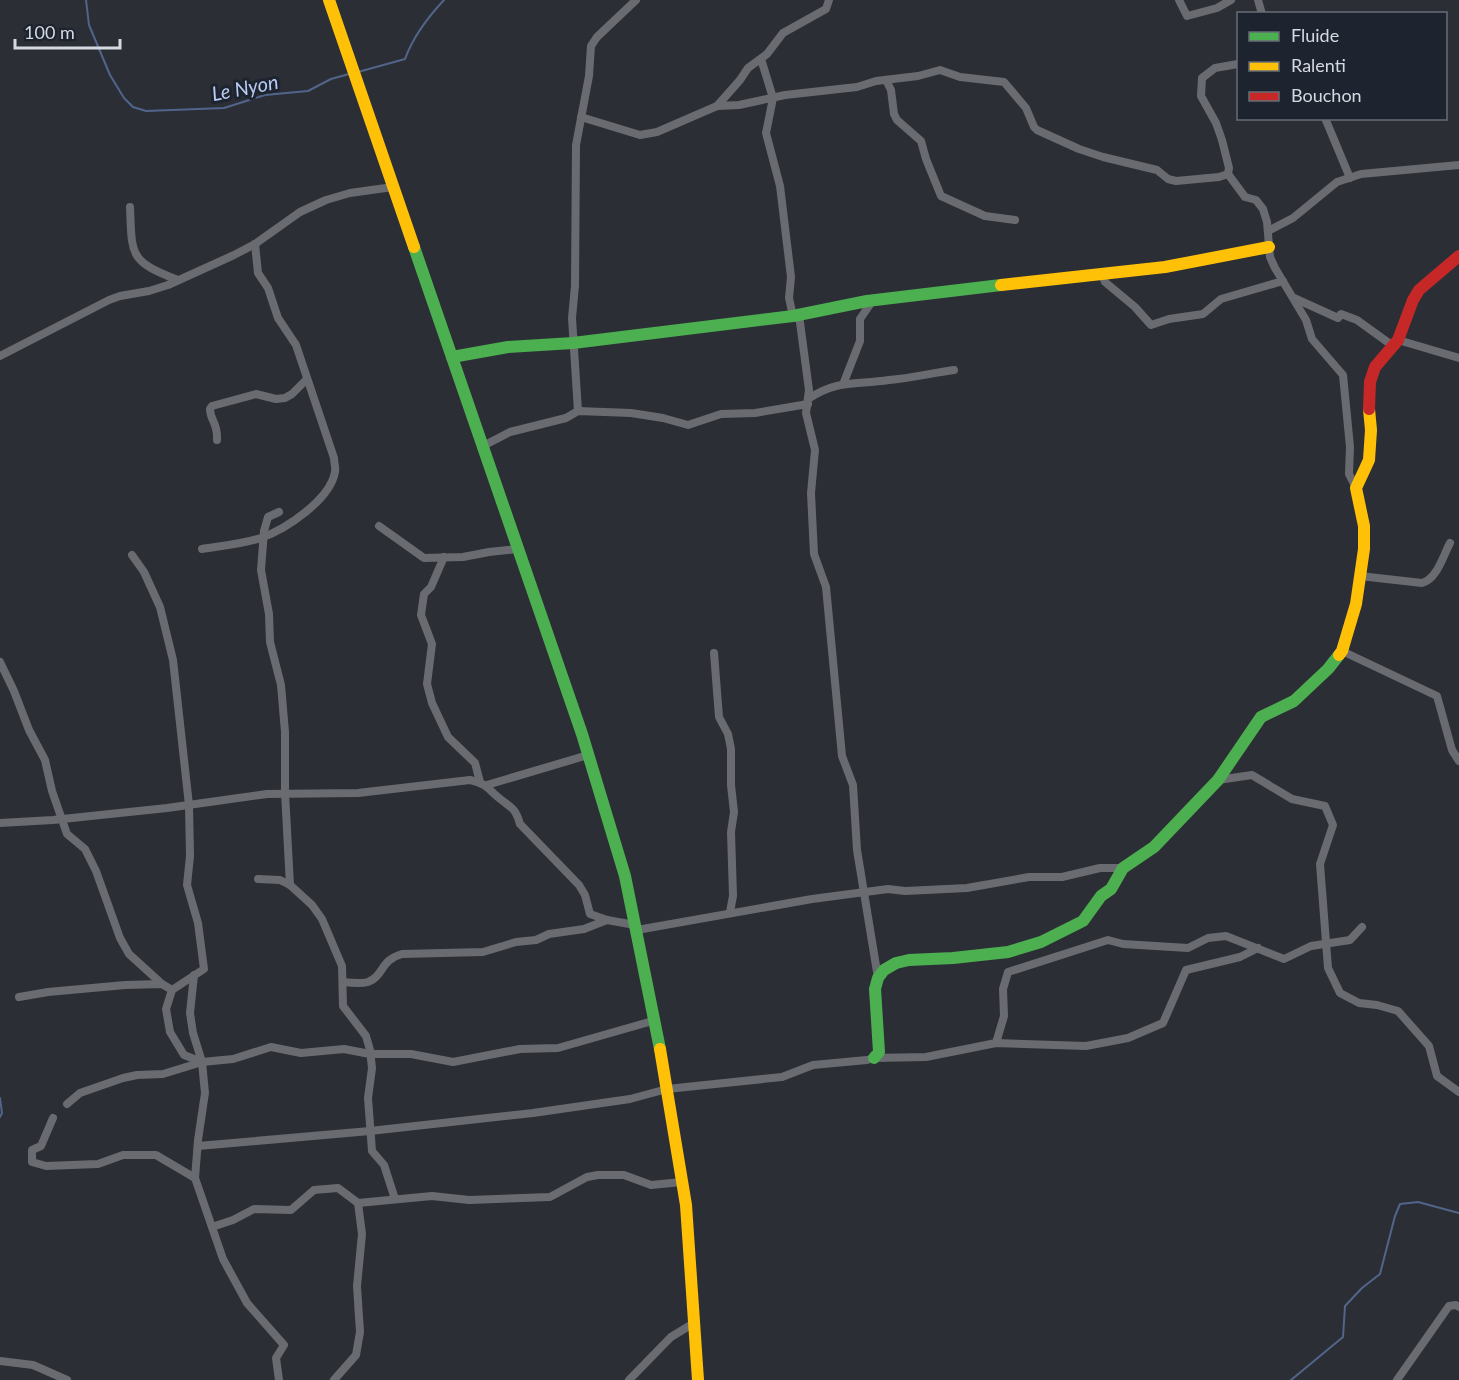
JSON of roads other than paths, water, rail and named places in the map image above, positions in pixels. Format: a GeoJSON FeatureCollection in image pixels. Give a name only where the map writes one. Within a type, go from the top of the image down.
{"type":"FeatureCollection","features":[{"type":"Feature","properties":{"kind":"street"},"geometry":{"type":"LineString","coordinates":[[329,0],[588,755],[625,876],[656,1020],[686,1205],[698,1380]]}},
{"type":"Feature","properties":{"kind":"street"},"geometry":{"type":"LineString","coordinates":[[578,411],[573,343],[576,145],[589,76],[591,46],[636,0]]}},
{"type":"Feature","properties":{"kind":"street"},"geometry":{"type":"LineString","coordinates":[[717,106],[740,81],[748,68],[767,54],[783,33],[826,9],[830,0]]}},
{"type":"Feature","properties":{"kind":"street"},"geometry":{"type":"LineString","coordinates":[[1179,0],[1187,16],[1217,8],[1232,0]]}},
{"type":"Feature","properties":{"kind":"street"},"geometry":{"type":"LineString","coordinates":[[761,58],[773,98],[766,133],[780,186],[790,277],[789,298],[796,316],[809,390],[806,413],[815,450],[811,492],[814,554],[826,587],[842,756],[853,786],[857,850],[878,978]]}},
{"type":"Feature","properties":{"kind":"street"},"geometry":{"type":"LineString","coordinates":[[874,1058],[879,1052],[874,989],[884,970],[909,960],[1008,952],[1041,942],[1083,921],[1101,896],[1111,889],[1124,868],[1154,847],[1218,780],[1261,717],[1294,701],[1328,669],[1342,651],[1356,604],[1364,526],[1356,488],[1349,474],[1350,447],[1343,375],[1312,339],[1306,320],[1270,257],[1263,209],[1256,201],[1245,197],[1228,174],[1222,140],[1216,123],[1201,96],[1202,78],[1215,68],[1237,64]]}},
{"type":"Feature","properties":{"kind":"street"},"geometry":{"type":"LineString","coordinates":[[580,117],[640,135],[657,132],[717,106],[739,105],[857,87],[940,70],[960,77],[1004,82],[1018,97],[1037,130],[1079,149],[1157,170],[1168,179],[1176,181],[1228,174]]}},
{"type":"Feature","properties":{"kind":"street"},"geometry":{"type":"LineString","coordinates":[[886,80],[891,90],[894,114],[897,120],[921,141],[941,196],[985,216],[1015,220]]}},
{"type":"Feature","properties":{"kind":"street"},"geometry":{"type":"LineString","coordinates":[[1326,120],[1350,178]]}},
{"type":"Feature","properties":{"kind":"street"},"geometry":{"type":"LineString","coordinates":[[1268,231],[1293,218],[1337,182],[1361,174],[1459,165]]}},
{"type":"Feature","properties":{"kind":"street"},"geometry":{"type":"LineString","coordinates":[[0,356],[109,300],[150,291],[255,244],[300,212],[326,200],[351,193],[393,187]]}},
{"type":"Feature","properties":{"kind":"street"},"geometry":{"type":"LineString","coordinates":[[130,207],[133,251],[138,260],[178,280]]}},
{"type":"Feature","properties":{"kind":"street"},"geometry":{"type":"LineString","coordinates":[[202,549],[263,537],[292,521],[316,505],[335,472],[334,458],[296,345],[278,318],[268,288],[258,273],[255,244]]}},
{"type":"Feature","properties":{"kind":"street"},"geometry":{"type":"LineString","coordinates":[[452,357],[508,347],[573,343],[796,316],[873,300],[1165,267],[1269,247]]}},
{"type":"Feature","properties":{"kind":"street"},"geometry":{"type":"LineString","coordinates":[[1356,488],[1369,460],[1371,430],[1368,400],[1370,382],[1375,368],[1395,343],[1419,291],[1459,256]]}},
{"type":"Feature","properties":{"kind":"street"},"geometry":{"type":"LineString","coordinates":[[1102,274],[1105,282],[1135,307],[1151,325],[1169,319],[1203,314],[1221,299],[1283,281]]}},
{"type":"Feature","properties":{"kind":"street"},"geometry":{"type":"LineString","coordinates":[[1294,298],[1338,318],[1341,314],[1357,320],[1395,343],[1459,358]]}},
{"type":"Feature","properties":{"kind":"street"},"geometry":{"type":"LineString","coordinates":[[844,382],[860,341],[860,320],[873,300]]}},
{"type":"Feature","properties":{"kind":"street"},"geometry":{"type":"LineString","coordinates":[[483,446],[510,432],[566,418],[578,411],[631,413],[688,425],[721,414],[755,412],[808,401],[821,390],[844,382],[887,381],[954,370]]}},
{"type":"Feature","properties":{"kind":"street"},"geometry":{"type":"LineString","coordinates":[[217,440],[217,425],[209,412],[213,406],[256,394],[276,399],[285,398],[307,379]]}},
{"type":"Feature","properties":{"kind":"street"},"geometry":{"type":"LineString","coordinates":[[279,512],[268,517],[263,537],[261,570],[269,614],[270,642],[281,685],[285,732],[285,794],[290,885]]}},
{"type":"Feature","properties":{"kind":"street"},"geometry":{"type":"LineString","coordinates":[[379,526],[424,558],[463,557],[518,549]]}},
{"type":"Feature","properties":{"kind":"street"},"geometry":{"type":"LineString","coordinates":[[1360,576],[1428,582],[1433,577],[1449,543]]}},
{"type":"Feature","properties":{"kind":"street"},"geometry":{"type":"LineString","coordinates":[[132,555],[144,572],[160,607],[173,660],[189,805],[190,856],[187,885],[198,923],[204,969],[172,990],[166,1009],[171,1032],[184,1055],[202,1062]]}},
{"type":"Feature","properties":{"kind":"street"},"geometry":{"type":"LineString","coordinates":[[444,557],[431,587],[424,594],[421,615],[432,644],[427,684],[432,703],[448,737],[475,763],[483,784]]}},
{"type":"Feature","properties":{"kind":"street"},"geometry":{"type":"LineString","coordinates":[[1342,651],[1437,696],[1452,750],[1459,761]]}},
{"type":"Feature","properties":{"kind":"street"},"geometry":{"type":"LineString","coordinates":[[714,653],[718,717],[728,734],[731,748],[734,812],[731,832],[733,896],[730,912]]}},
{"type":"Feature","properties":{"kind":"street"},"geometry":{"type":"LineString","coordinates":[[0,662],[29,730],[45,760],[52,792],[67,834],[85,849],[96,871],[120,938],[129,954],[162,984],[172,990]]}},
{"type":"Feature","properties":{"kind":"street"},"geometry":{"type":"LineString","coordinates":[[483,784],[588,755]]}},
{"type":"Feature","properties":{"kind":"street"},"geometry":{"type":"LineString","coordinates":[[1218,780],[1252,775],[1292,799],[1324,806],[1333,825],[1320,864],[1328,968],[1340,993],[1359,1003],[1398,1011],[1429,1046],[1437,1076],[1459,1092]]}},
{"type":"Feature","properties":{"kind":"street"},"geometry":{"type":"LineString","coordinates":[[0,823],[63,819],[267,794],[358,793],[470,780],[483,784],[510,805],[517,814],[520,824],[579,885],[585,895],[590,914],[636,927],[712,918],[730,912],[863,892],[888,889],[905,891],[967,888],[1029,877],[1062,876],[1100,868],[1124,868]]}},
{"type":"Feature","properties":{"kind":"street"},"geometry":{"type":"LineString","coordinates":[[258,879],[280,880],[290,885],[312,905],[322,919],[342,966],[343,1006],[366,1036],[372,1068],[368,1098],[372,1151],[384,1165],[395,1199]]}},
{"type":"Feature","properties":{"kind":"street"},"geometry":{"type":"LineString","coordinates":[[343,982],[370,981],[379,974],[382,966],[391,957],[402,954],[483,952],[516,942],[536,940],[549,934],[584,929],[608,920]]}},
{"type":"Feature","properties":{"kind":"street"},"geometry":{"type":"LineString","coordinates":[[996,1043],[1004,1016],[1003,989],[1008,972],[1108,940],[1123,944],[1188,948],[1208,938],[1226,936],[1284,959],[1311,946],[1350,939],[1362,927]]}},
{"type":"Feature","properties":{"kind":"street"},"geometry":{"type":"LineString","coordinates":[[198,1146],[370,1131],[544,1112],[630,1099],[667,1089],[768,1080],[813,1065],[874,1058],[926,1057],[996,1043],[1086,1046],[1128,1038],[1163,1023],[1186,970],[1240,957],[1258,948]]}},
{"type":"Feature","properties":{"kind":"street"},"geometry":{"type":"LineString","coordinates":[[194,975],[190,1013],[193,1033],[202,1062],[205,1093],[195,1178],[223,1259],[248,1302],[284,1345],[276,1358],[279,1380]]}},
{"type":"Feature","properties":{"kind":"street"},"geometry":{"type":"LineString","coordinates":[[19,997],[48,992],[162,984]]}},
{"type":"Feature","properties":{"kind":"street"},"geometry":{"type":"LineString","coordinates":[[67,1104],[80,1093],[123,1078],[163,1074],[202,1062],[233,1059],[271,1047],[301,1053],[344,1049],[370,1054],[411,1054],[453,1062],[520,1049],[558,1048],[656,1020]]}},
{"type":"Feature","properties":{"kind":"street"},"geometry":{"type":"LineString","coordinates":[[53,1118],[41,1146],[32,1150],[32,1162],[46,1166],[98,1164],[123,1155],[156,1155],[195,1178]]}},
{"type":"Feature","properties":{"kind":"street"},"geometry":{"type":"LineString","coordinates":[[212,1227],[233,1220],[254,1209],[291,1210],[314,1190],[338,1188],[358,1203],[432,1196],[469,1200],[550,1197],[587,1177],[598,1175],[624,1175],[651,1185],[682,1182]]}},
{"type":"Feature","properties":{"kind":"street"},"geometry":{"type":"LineString","coordinates":[[334,1380],[356,1355],[360,1332],[357,1286],[362,1234],[358,1203]]}},
{"type":"Feature","properties":{"kind":"street"},"geometry":{"type":"LineString","coordinates":[[1397,1380],[1449,1306],[1459,1307]]}},
{"type":"Feature","properties":{"kind":"street"},"geometry":{"type":"LineString","coordinates":[[629,1380],[671,1337],[694,1323]]}},
{"type":"Feature","properties":{"kind":"street"},"geometry":{"type":"LineString","coordinates":[[0,1360],[33,1365],[67,1380]]}},
{"type":"Feature","properties":{"kind":"waterway","name":"Le Nyon"},"geometry":{"type":"LineString","coordinates":[[86,0],[89,25],[110,75],[124,98],[133,107],[146,111],[224,108],[265,95],[308,91],[331,79],[349,74]]}},
{"type":"Feature","properties":{"kind":"waterway","name":"Le Nyon"},"geometry":{"type":"LineString","coordinates":[[358,72],[405,59],[412,43],[432,13],[444,0]]}},
{"type":"Feature","properties":{"kind":"waterway"},"geometry":{"type":"LineString","coordinates":[[0,1098],[2,1113],[0,1117]]}},
{"type":"Feature","properties":{"kind":"waterway"},"geometry":{"type":"LineString","coordinates":[[1291,1380],[1343,1337],[1345,1306],[1362,1288],[1380,1274],[1400,1204],[1418,1202],[1459,1213]]}}]}
